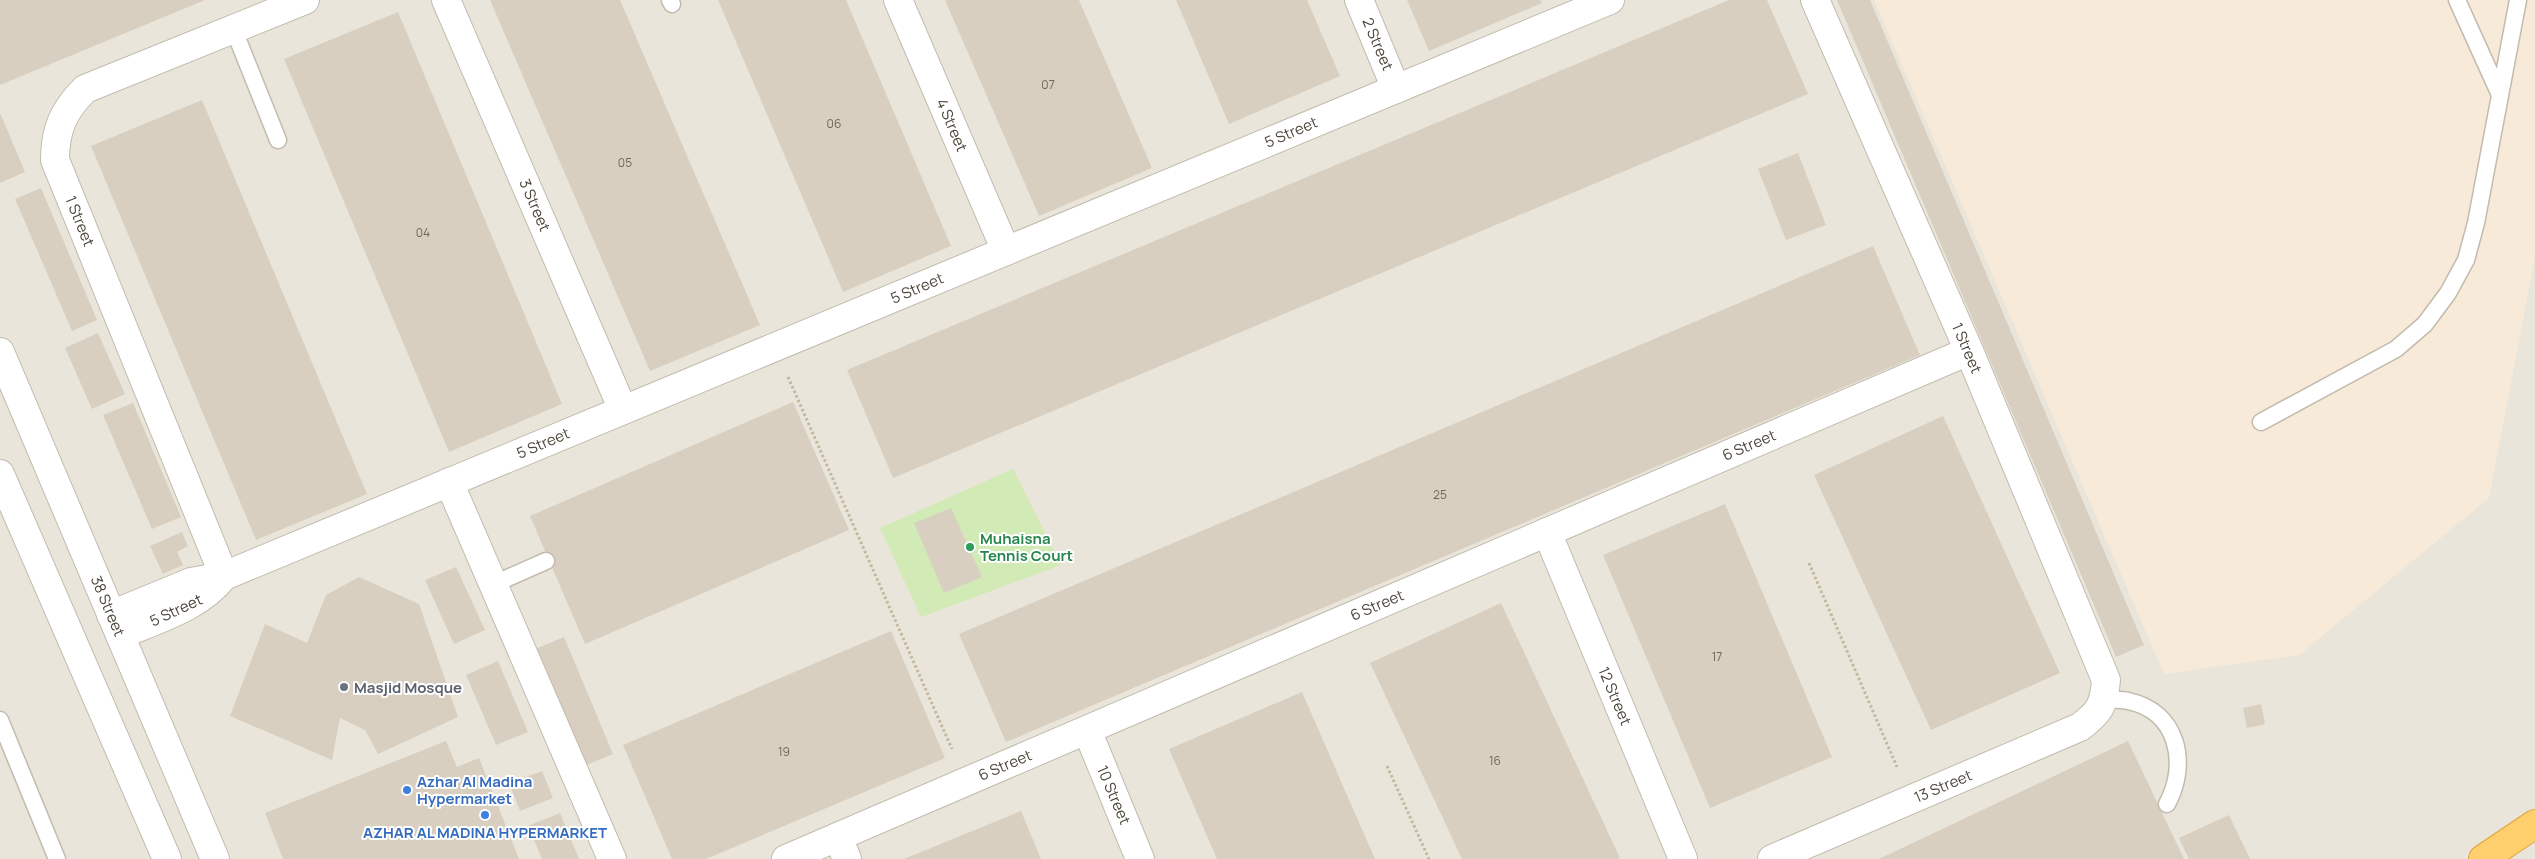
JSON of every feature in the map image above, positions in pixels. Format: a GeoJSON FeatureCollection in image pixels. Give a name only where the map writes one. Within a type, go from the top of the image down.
{"type":"FeatureCollection","features":[{"type":"Feature","properties":{"kind":"highway"},"geometry":{"type":"LineString","coordinates":[[2483,859],[2535,824]]}},
{"type":"Feature","properties":{"kind":"street","name":"1 Street"},"geometry":{"type":"LineString","coordinates":[[224,576],[55,160],[55,141],[60,121],[84,89],[305,0]]}},
{"type":"Feature","properties":{"kind":"street","name":"3 Street"},"geometry":{"type":"LineString","coordinates":[[446,0],[623,410]]}},
{"type":"Feature","properties":{"kind":"street","name":"4 Street"},"geometry":{"type":"LineString","coordinates":[[898,0],[1006,251]]}},
{"type":"Feature","properties":{"kind":"street","name":"2 Street"},"geometry":{"type":"LineString","coordinates":[[1359,0],[1396,89]]}},
{"type":"Feature","properties":{"kind":"street","name":"5 Street"},"geometry":{"type":"LineString","coordinates":[[116,625],[198,601],[214,588],[224,576],[1610,0]]}},
{"type":"Feature","properties":{"kind":"street","name":"1 Street"},"geometry":{"type":"LineString","coordinates":[[1815,0],[1969,351],[2100,662],[2106,680],[2105,700]]}},
{"type":"Feature","properties":{"kind":"street","name":"6 Street"},"geometry":{"type":"LineString","coordinates":[[786,859],[842,848],[966,782],[1969,351]]}},
{"type":"Feature","properties":{"kind":"street","name":"38 Street"},"geometry":{"type":"LineString","coordinates":[[0,352],[215,859]]}},
{"type":"Feature","properties":{"kind":"street"},"geometry":{"type":"LineString","coordinates":[[0,474],[168,859]]}},
{"type":"Feature","properties":{"kind":"street"},"geometry":{"type":"LineString","coordinates":[[449,482],[612,859]]}},
{"type":"Feature","properties":{"kind":"street","name":"12 Street"},"geometry":{"type":"LineString","coordinates":[[1547,532],[1683,859]]}},
{"type":"Feature","properties":{"kind":"street","name":"13 Street"},"geometry":{"type":"LineString","coordinates":[[1772,859],[2080,727],[2095,716],[2105,700]]}},
{"type":"Feature","properties":{"kind":"street","name":"10 Street"},"geometry":{"type":"LineString","coordinates":[[1087,730],[1140,859]]}},
{"type":"Feature","properties":{"kind":"lane"},"geometry":{"type":"LineString","coordinates":[[2457,0],[2500,95]]}},
{"type":"Feature","properties":{"kind":"lane"},"geometry":{"type":"LineString","coordinates":[[2260,422],[2396,349],[2425,324],[2448,293],[2466,260],[2476,223],[2518,0]]}},
{"type":"Feature","properties":{"kind":"lane"},"geometry":{"type":"LineString","coordinates":[[234,30],[278,140]]}},
{"type":"Feature","properties":{"kind":"lane"},"geometry":{"type":"LineString","coordinates":[[494,584],[546,562]]}},
{"type":"Feature","properties":{"kind":"lane"},"geometry":{"type":"LineString","coordinates":[[2105,700],[2128,701],[2149,710],[2167,726],[2177,746],[2179,769],[2174,792],[2167,804]]}},
{"type":"Feature","properties":{"kind":"lane"},"geometry":{"type":"LineString","coordinates":[[0,720],[56,859]]}},
{"type":"Feature","properties":{"kind":"path"},"geometry":{"type":"LineString","coordinates":[[775,347],[966,782]]}},
{"type":"Feature","properties":{"kind":"path"},"geometry":{"type":"LineString","coordinates":[[1809,563],[1911,800]]}},
{"type":"Feature","properties":{"kind":"path"},"geometry":{"type":"LineString","coordinates":[[1387,766],[1429,859]]}},
{"type":"Feature","properties":{"kind":"shaded area"},"geometry":{"type":"Polygon","coordinates":[[[0,0],[2535,0],[2535,859],[0,859],[0,0]]]}},
{"type":"Feature","properties":{"kind":"shaded area"},"geometry":{"type":"Polygon","coordinates":[[[1874,0],[2535,0],[2535,257],[2489,498],[2299,655],[2164,674],[1874,0]]]}},
{"type":"Feature","properties":{"kind":"green space","name":"Muhaisna Tennis Court"},"geometry":{"type":"Polygon","coordinates":[[[1013,469],[1061,565],[921,617],[880,528],[1013,469]]]}},
{"type":"Feature","properties":{"kind":"building"},"geometry":{"type":"Polygon","coordinates":[[[0,0],[205,0],[0,85],[0,0]]]}},
{"type":"Feature","properties":{"kind":"building"},"geometry":{"type":"Polygon","coordinates":[[[490,0],[620,0],[760,325],[650,371],[490,0]]]}},
{"type":"Feature","properties":{"kind":"building"},"geometry":{"type":"Polygon","coordinates":[[[718,0],[846,0],[951,246],[843,292],[718,0]]]}},
{"type":"Feature","properties":{"kind":"building"},"geometry":{"type":"Polygon","coordinates":[[[945,0],[1079,0],[1152,168],[1039,216],[945,0]]]}},
{"type":"Feature","properties":{"kind":"building"},"geometry":{"type":"Polygon","coordinates":[[[1176,0],[1307,0],[1340,76],[1229,124],[1176,0]]]}},
{"type":"Feature","properties":{"kind":"building"},"geometry":{"type":"Polygon","coordinates":[[[1407,0],[1540,0],[1542,3],[1429,51],[1407,0]]]}},
{"type":"Feature","properties":{"kind":"building"},"geometry":{"type":"Polygon","coordinates":[[[1729,0],[1767,0],[1808,94],[893,478],[847,370],[1729,0]]]}},
{"type":"Feature","properties":{"kind":"building"},"geometry":{"type":"Polygon","coordinates":[[[1837,0],[1870,0],[2144,645],[2116,657],[1837,0]]]}},
{"type":"Feature","properties":{"kind":"building"},"geometry":{"type":"Polygon","coordinates":[[[398,12],[562,404],[449,452],[284,59],[398,12]]]}},
{"type":"Feature","properties":{"kind":"building"},"geometry":{"type":"Polygon","coordinates":[[[202,100],[367,494],[256,540],[91,146],[202,100]]]}},
{"type":"Feature","properties":{"kind":"building"},"geometry":{"type":"Polygon","coordinates":[[[0,113],[25,172],[0,183],[0,113]]]}},
{"type":"Feature","properties":{"kind":"building"},"geometry":{"type":"Polygon","coordinates":[[[1798,153],[1826,225],[1786,240],[1758,169],[1798,153]]]}},
{"type":"Feature","properties":{"kind":"building"},"geometry":{"type":"Polygon","coordinates":[[[41,188],[97,320],[72,331],[15,199],[41,188]]]}},
{"type":"Feature","properties":{"kind":"building"},"geometry":{"type":"Polygon","coordinates":[[[1873,246],[1920,355],[1006,742],[959,634],[1873,246]]]}},
{"type":"Feature","properties":{"kind":"building"},"geometry":{"type":"Polygon","coordinates":[[[98,333],[125,394],[92,409],[65,348],[98,333]]]}},
{"type":"Feature","properties":{"kind":"building"},"geometry":{"type":"Polygon","coordinates":[[[793,402],[849,530],[585,644],[530,516],[793,402]]]}},
{"type":"Feature","properties":{"kind":"building"},"geometry":{"type":"Polygon","coordinates":[[[133,403],[181,517],[152,529],[103,415],[133,403]]]}},
{"type":"Feature","properties":{"kind":"building"},"geometry":{"type":"Polygon","coordinates":[[[1943,416],[2060,673],[1931,730],[1814,475],[1943,416]]]}},
{"type":"Feature","properties":{"kind":"building"},"geometry":{"type":"Polygon","coordinates":[[[1725,504],[1832,757],[1710,808],[1603,555],[1725,504]]]}},
{"type":"Feature","properties":{"kind":"building"},"geometry":{"type":"Polygon","coordinates":[[[951,508],[982,577],[944,593],[914,523],[951,508]]]}},
{"type":"Feature","properties":{"kind":"building"},"geometry":{"type":"Polygon","coordinates":[[[182,532],[188,546],[177,552],[183,565],[163,574],[150,546],[182,532]]]}},
{"type":"Feature","properties":{"kind":"building"},"geometry":{"type":"Polygon","coordinates":[[[456,567],[485,630],[454,644],[425,580],[456,567]]]}},
{"type":"Feature","properties":{"kind":"building","name":"Masjid Mosque"},"geometry":{"type":"Polygon","coordinates":[[[359,577],[419,604],[458,717],[378,754],[365,730],[340,718],[332,760],[230,716],[265,624],[307,643],[326,595],[359,577]]]}},
{"type":"Feature","properties":{"kind":"building"},"geometry":{"type":"Polygon","coordinates":[[[1501,603],[1620,858],[1618,859],[1462,859],[1370,663],[1501,603]]]}},
{"type":"Feature","properties":{"kind":"building"},"geometry":{"type":"Polygon","coordinates":[[[891,631],[945,758],[706,859],[672,859],[623,745],[891,631]]]}},
{"type":"Feature","properties":{"kind":"building"},"geometry":{"type":"Polygon","coordinates":[[[564,637],[613,754],[584,766],[535,649],[564,637]]]}},
{"type":"Feature","properties":{"kind":"building"},"geometry":{"type":"Polygon","coordinates":[[[498,661],[528,732],[496,745],[466,675],[498,661]]]}},
{"type":"Feature","properties":{"kind":"building"},"geometry":{"type":"Polygon","coordinates":[[[1302,692],[1375,859],[1217,859],[1169,749],[1302,692]]]}},
{"type":"Feature","properties":{"kind":"building"},"geometry":{"type":"Polygon","coordinates":[[[2261,704],[2265,724],[2247,728],[2243,708],[2261,704]]]}},
{"type":"Feature","properties":{"kind":"building","name":"Azhar Al Madina Hypermarket"},"geometry":{"type":"Polygon","coordinates":[[[446,741],[457,767],[479,758],[519,859],[283,859],[265,813],[446,741]]]}},
{"type":"Feature","properties":{"kind":"building"},"geometry":{"type":"Polygon","coordinates":[[[2128,741],[2184,859],[1879,859],[2128,741]]]}},
{"type":"Feature","properties":{"kind":"building"},"geometry":{"type":"Polygon","coordinates":[[[542,771],[553,798],[520,811],[509,783],[542,771]]]}},
{"type":"Feature","properties":{"kind":"building"},"geometry":{"type":"Polygon","coordinates":[[[1021,811],[1041,859],[904,859],[1021,811]]]}},
{"type":"Feature","properties":{"kind":"building"},"geometry":{"type":"Polygon","coordinates":[[[560,813],[579,859],[542,859],[528,826],[560,813]]]}},
{"type":"Feature","properties":{"kind":"building"},"geometry":{"type":"Polygon","coordinates":[[[2229,815],[2250,859],[2189,859],[2179,838],[2229,815]]]}},
{"type":"Feature","properties":{"kind":"place","name":"Muhaisna Tennis Court"},"geometry":{"type":"Point","coordinates":[970,547]}},
{"type":"Feature","properties":{"kind":"place","name":"Masjid Mosque"},"geometry":{"type":"Point","coordinates":[344,687]}},
{"type":"Feature","properties":{"kind":"place","name":"Azhar Al Madina Hypermarket"},"geometry":{"type":"Point","coordinates":[407,790]}},
{"type":"Feature","properties":{"kind":"place","name":"AZHAR AL MADINA HYPERMARKET"},"geometry":{"type":"Point","coordinates":[485,815]}}]}
